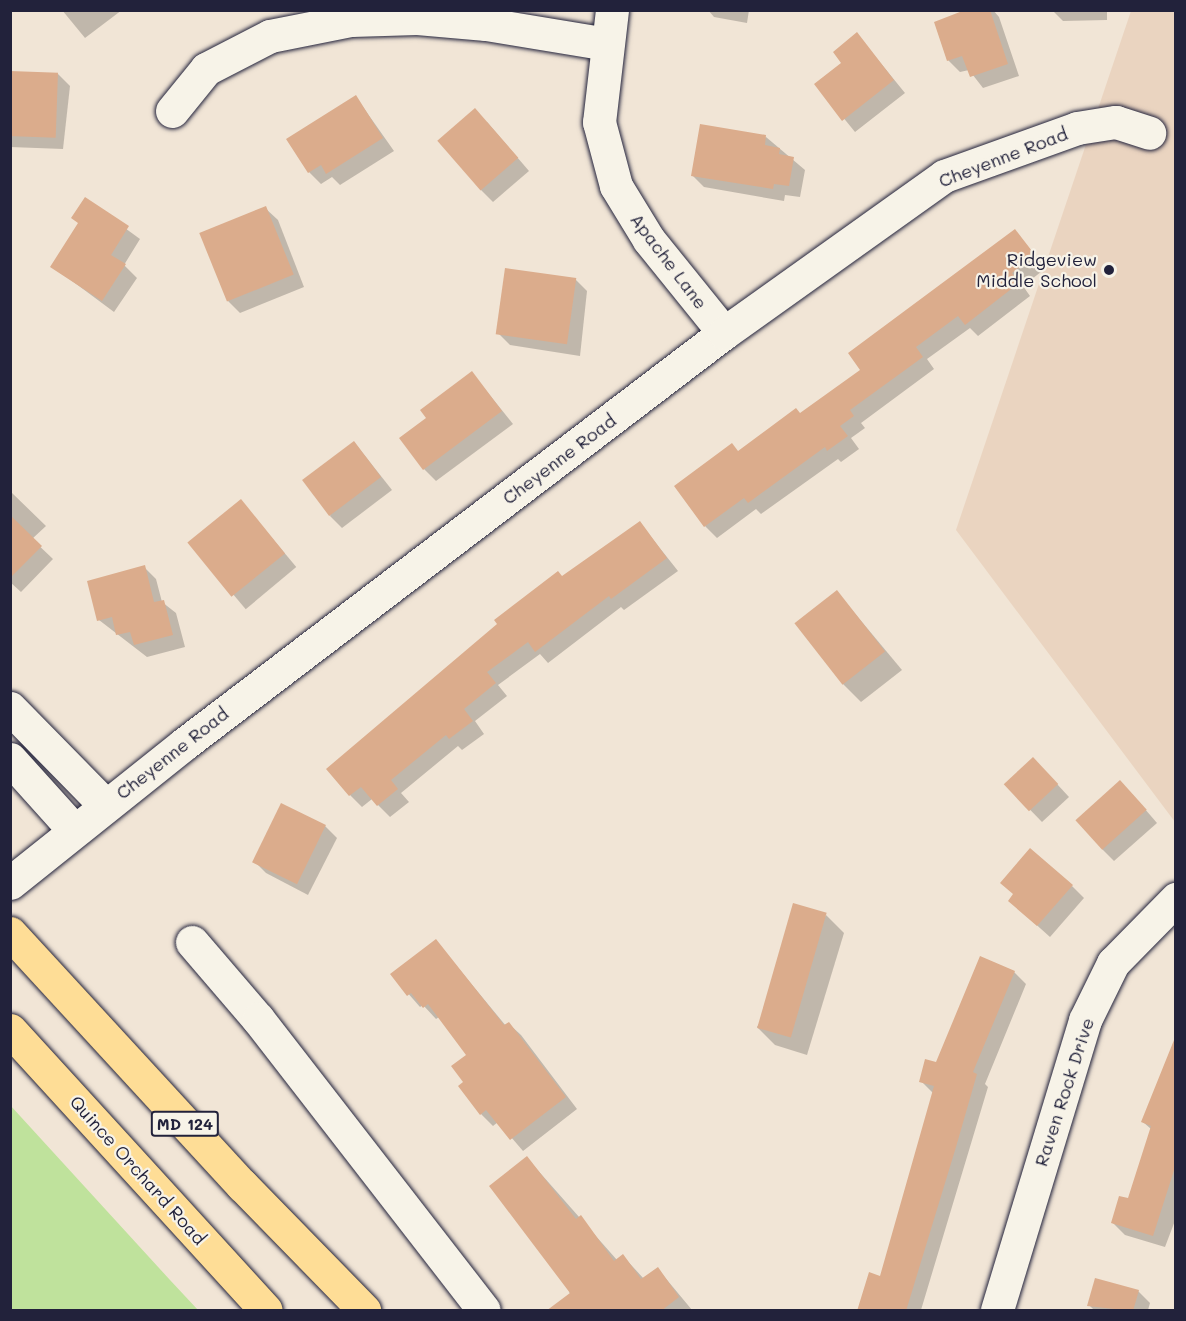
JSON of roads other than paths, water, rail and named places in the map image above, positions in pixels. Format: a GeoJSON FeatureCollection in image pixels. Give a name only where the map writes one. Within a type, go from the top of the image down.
{"type":"FeatureCollection","features":[{"type":"Feature","properties":{"kind":"main road","name":"MD 124"},"geometry":{"type":"LineString","coordinates":[[10,933],[242,1185],[364,1311]]}},
{"type":"Feature","properties":{"kind":"main road","name":"Quince Orchard Road"},"geometry":{"type":"LineString","coordinates":[[10,1030],[266,1311]]}},
{"type":"Feature","properties":{"kind":"street","name":"Apache Lane"},"geometry":{"type":"LineString","coordinates":[[612,10],[599,122],[616,186],[649,240],[724,333]]}},
{"type":"Feature","properties":{"kind":"street"},"geometry":{"type":"LineString","coordinates":[[171,111],[206,69],[270,36],[351,20],[417,18],[486,24],[607,44]]}},
{"type":"Feature","properties":{"kind":"street","name":"Cheyenne Road"},"geometry":{"type":"LineString","coordinates":[[10,883],[105,805],[724,333],[944,176],[1077,128],[1116,122],[1149,133]]}},
{"type":"Feature","properties":{"kind":"street"},"geometry":{"type":"LineString","coordinates":[[10,708],[105,805]]}},
{"type":"Feature","properties":{"kind":"street"},"geometry":{"type":"LineString","coordinates":[[10,759],[75,830]]}},
{"type":"Feature","properties":{"kind":"street","name":"Raven Rock Drive"},"geometry":{"type":"LineString","coordinates":[[997,1311],[1085,1020],[1113,963],[1176,899]]}},
{"type":"Feature","properties":{"kind":"street"},"geometry":{"type":"LineString","coordinates":[[192,942],[258,1019],[484,1311]]}},
{"type":"Feature","properties":{"kind":"place","name":"Ridgeview Middle School"},"geometry":{"type":"Point","coordinates":[1109,270]}}]}
